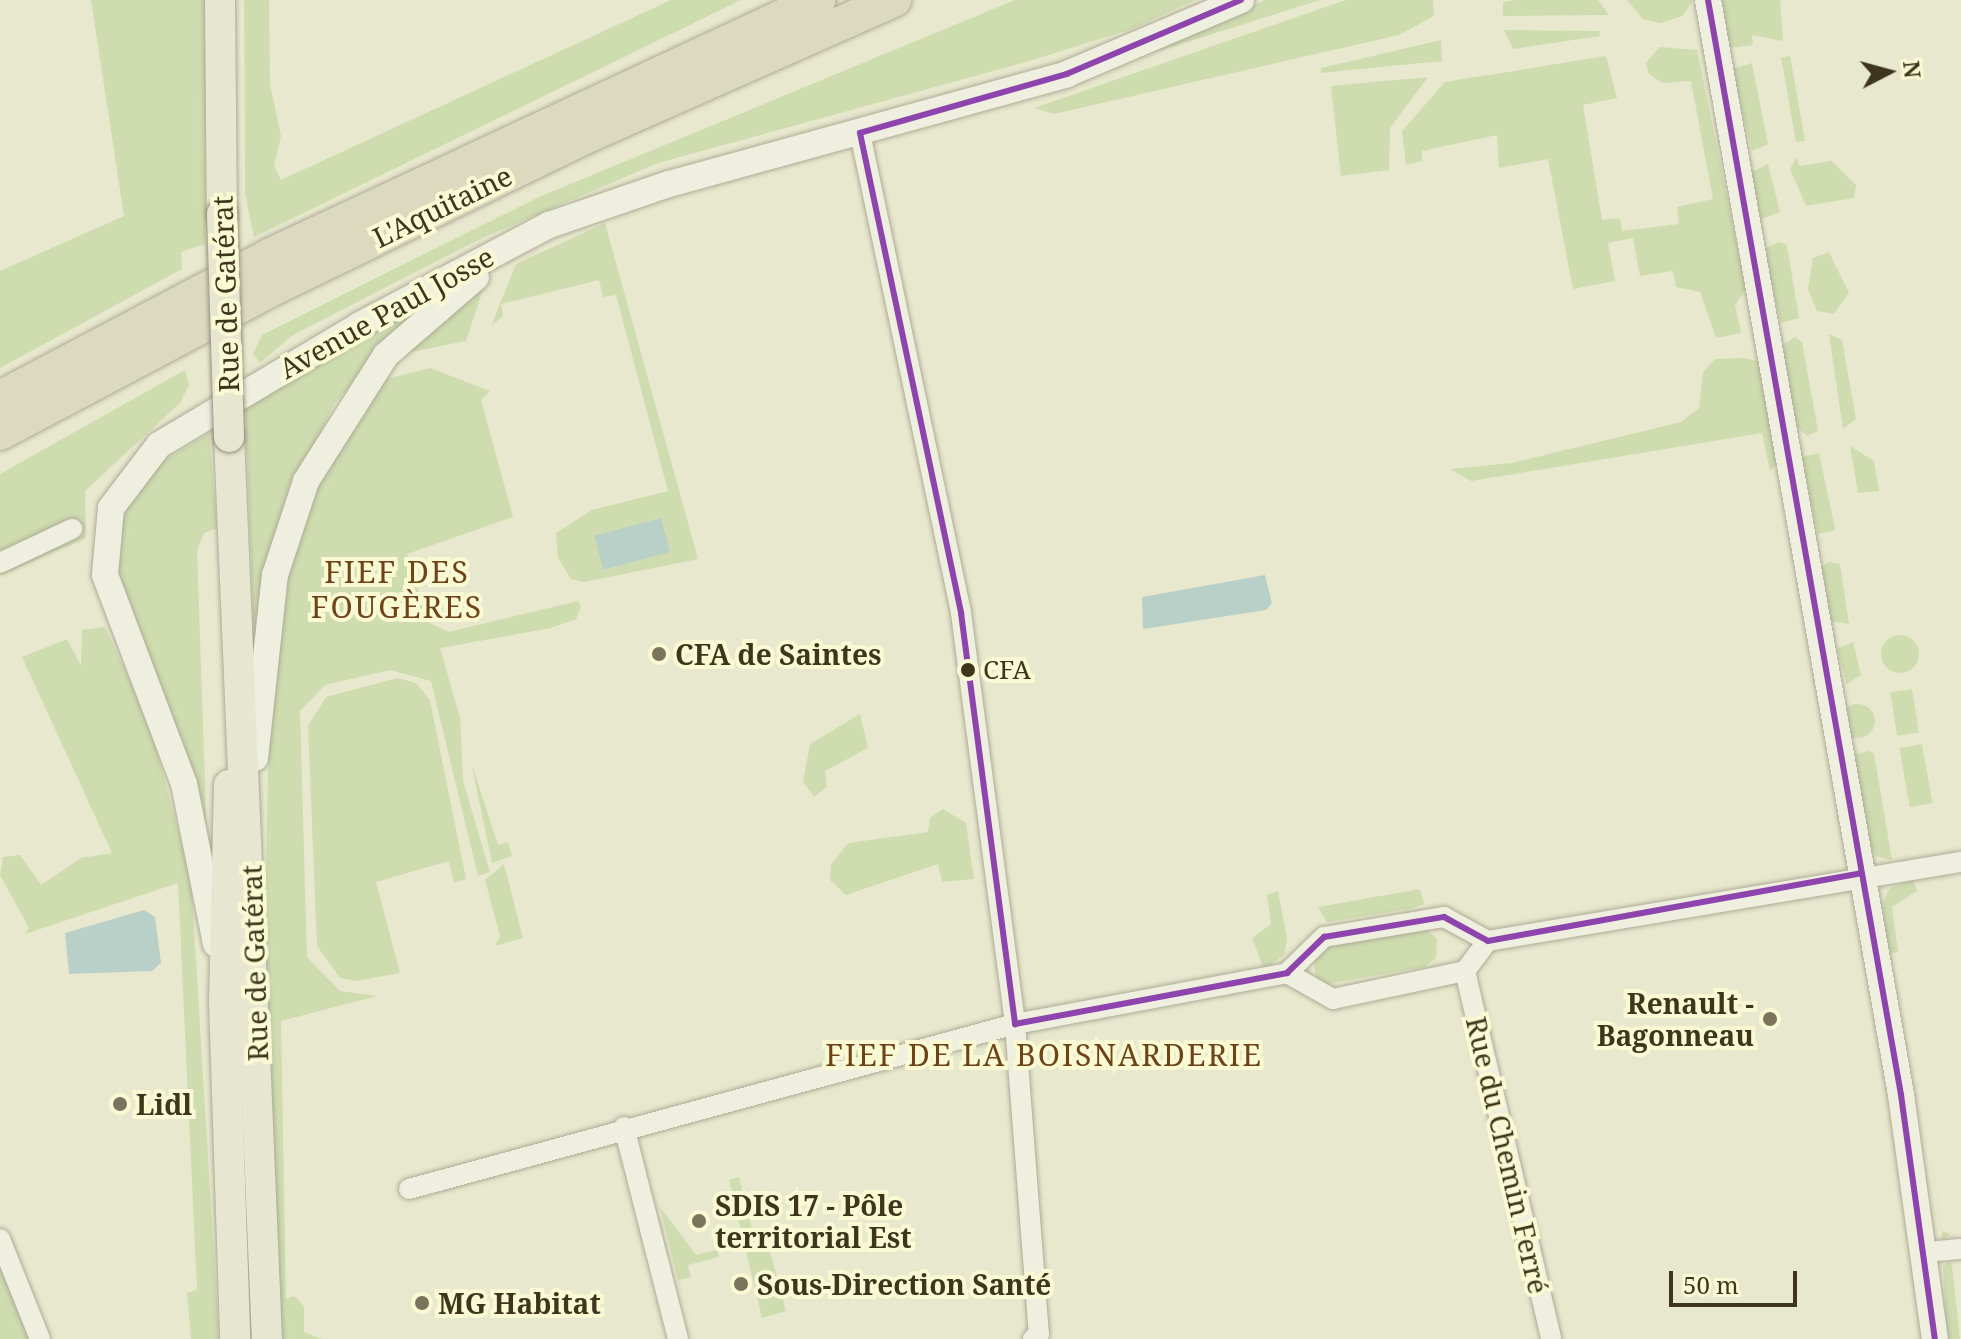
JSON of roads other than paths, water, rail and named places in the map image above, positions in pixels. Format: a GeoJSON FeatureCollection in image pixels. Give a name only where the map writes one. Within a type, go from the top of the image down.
{"type":"FeatureCollection","features":[{"type":"Feature","properties":{"kind":"highway","name":"L'Aquitaine"},"geometry":{"type":"LineString","coordinates":[[0,398],[328,227],[818,0]]}},
{"type":"Feature","properties":{"kind":"highway","name":"L'Aquitaine"},"geometry":{"type":"LineString","coordinates":[[0,433],[280,285],[575,142],[894,0]]}},
{"type":"Feature","properties":{"kind":"main road","name":"Rue de Gatérat"},"geometry":{"type":"LineString","coordinates":[[220,0],[222,214],[234,588],[252,866],[267,1339]]}},
{"type":"Feature","properties":{"kind":"main road","name":"Avenue Paul Josse"},"geometry":{"type":"LineString","coordinates":[[224,1001],[196,835],[171,746],[109,595],[103,556],[111,508],[142,461],[174,433],[360,325],[549,225],[656,188],[1067,74],[1241,0]]}},
{"type":"Feature","properties":{"kind":"main road"},"geometry":{"type":"LineString","coordinates":[[1708,0],[1926,1252],[1935,1339]]}},
{"type":"Feature","properties":{"kind":"main road","name":"Avenue Paul Josse"},"geometry":{"type":"LineString","coordinates":[[252,866],[263,642],[275,575],[306,481],[386,355],[433,309],[549,225]]}},
{"type":"Feature","properties":{"kind":"main road","name":"Rue de Gatérat"},"geometry":{"type":"LineString","coordinates":[[234,588],[224,1001],[235,1339]]}},
{"type":"Feature","properties":{"kind":"street"},"geometry":{"type":"LineString","coordinates":[[860,133],[961,613],[1015,1024],[1039,1334],[1033,1339]]}},
{"type":"Feature","properties":{"kind":"street"},"geometry":{"type":"LineString","coordinates":[[0,563],[72,529]]}},
{"type":"Feature","properties":{"kind":"street"},"geometry":{"type":"LineString","coordinates":[[409,1189],[624,1127],[1015,1024],[1287,973],[1324,937],[1444,917],[1488,941],[1861,873],[1961,862]]}},
{"type":"Feature","properties":{"kind":"street"},"geometry":{"type":"LineString","coordinates":[[1287,973],[1333,999],[1465,971],[1488,941]]}},
{"type":"Feature","properties":{"kind":"street","name":"Rue du Chemin Ferré"},"geometry":{"type":"LineString","coordinates":[[1465,971],[1551,1339]]}},
{"type":"Feature","properties":{"kind":"street"},"geometry":{"type":"LineString","coordinates":[[624,1127],[678,1339]]}},
{"type":"Feature","properties":{"kind":"street"},"geometry":{"type":"LineString","coordinates":[[0,1239],[40,1339]]}},
{"type":"Feature","properties":{"kind":"street"},"geometry":{"type":"LineString","coordinates":[[1926,1252],[1961,1249]]}},
{"type":"Feature","properties":{"kind":"water"},"geometry":{"type":"Polygon","coordinates":[[[661,518],[670,552],[603,570],[594,536],[661,518]]]}},
{"type":"Feature","properties":{"kind":"water"},"geometry":{"type":"Polygon","coordinates":[[[1265,575],[1272,603],[1266,610],[1143,629],[1142,597],[1265,575]]]}},
{"type":"Feature","properties":{"kind":"water"},"geometry":{"type":"Polygon","coordinates":[[[144,910],[155,917],[161,963],[152,971],[69,974],[65,933],[144,910]]]}},
{"type":"Feature","properties":{"kind":"place","name":"CFA de Saintes"},"geometry":{"type":"Point","coordinates":[659,654]}},
{"type":"Feature","properties":{"kind":"place","name":"CFA"},"geometry":{"type":"Point","coordinates":[968,670]}},
{"type":"Feature","properties":{"kind":"place","name":"Renault - Bagonneau"},"geometry":{"type":"Point","coordinates":[1770,1019]}},
{"type":"Feature","properties":{"kind":"place","name":"Lidl"},"geometry":{"type":"Point","coordinates":[120,1104]}},
{"type":"Feature","properties":{"kind":"place","name":"SDIS 17 - Pôle territorial Est"},"geometry":{"type":"Point","coordinates":[699,1221]}},
{"type":"Feature","properties":{"kind":"place","name":"Sous-Direction Santé"},"geometry":{"type":"Point","coordinates":[741,1284]}},
{"type":"Feature","properties":{"kind":"place","name":"MG Habitat"},"geometry":{"type":"Point","coordinates":[422,1303]}},
{"type":"Feature","properties":{"kind":"district","name":"FIEF DES FOUGÈRES"},"geometry":{"type":"Point","coordinates":[397,589]}},
{"type":"Feature","properties":{"kind":"district","name":"FIEF DE LA BOISNARDERIE"},"geometry":{"type":"Point","coordinates":[1044,1055]}}]}
